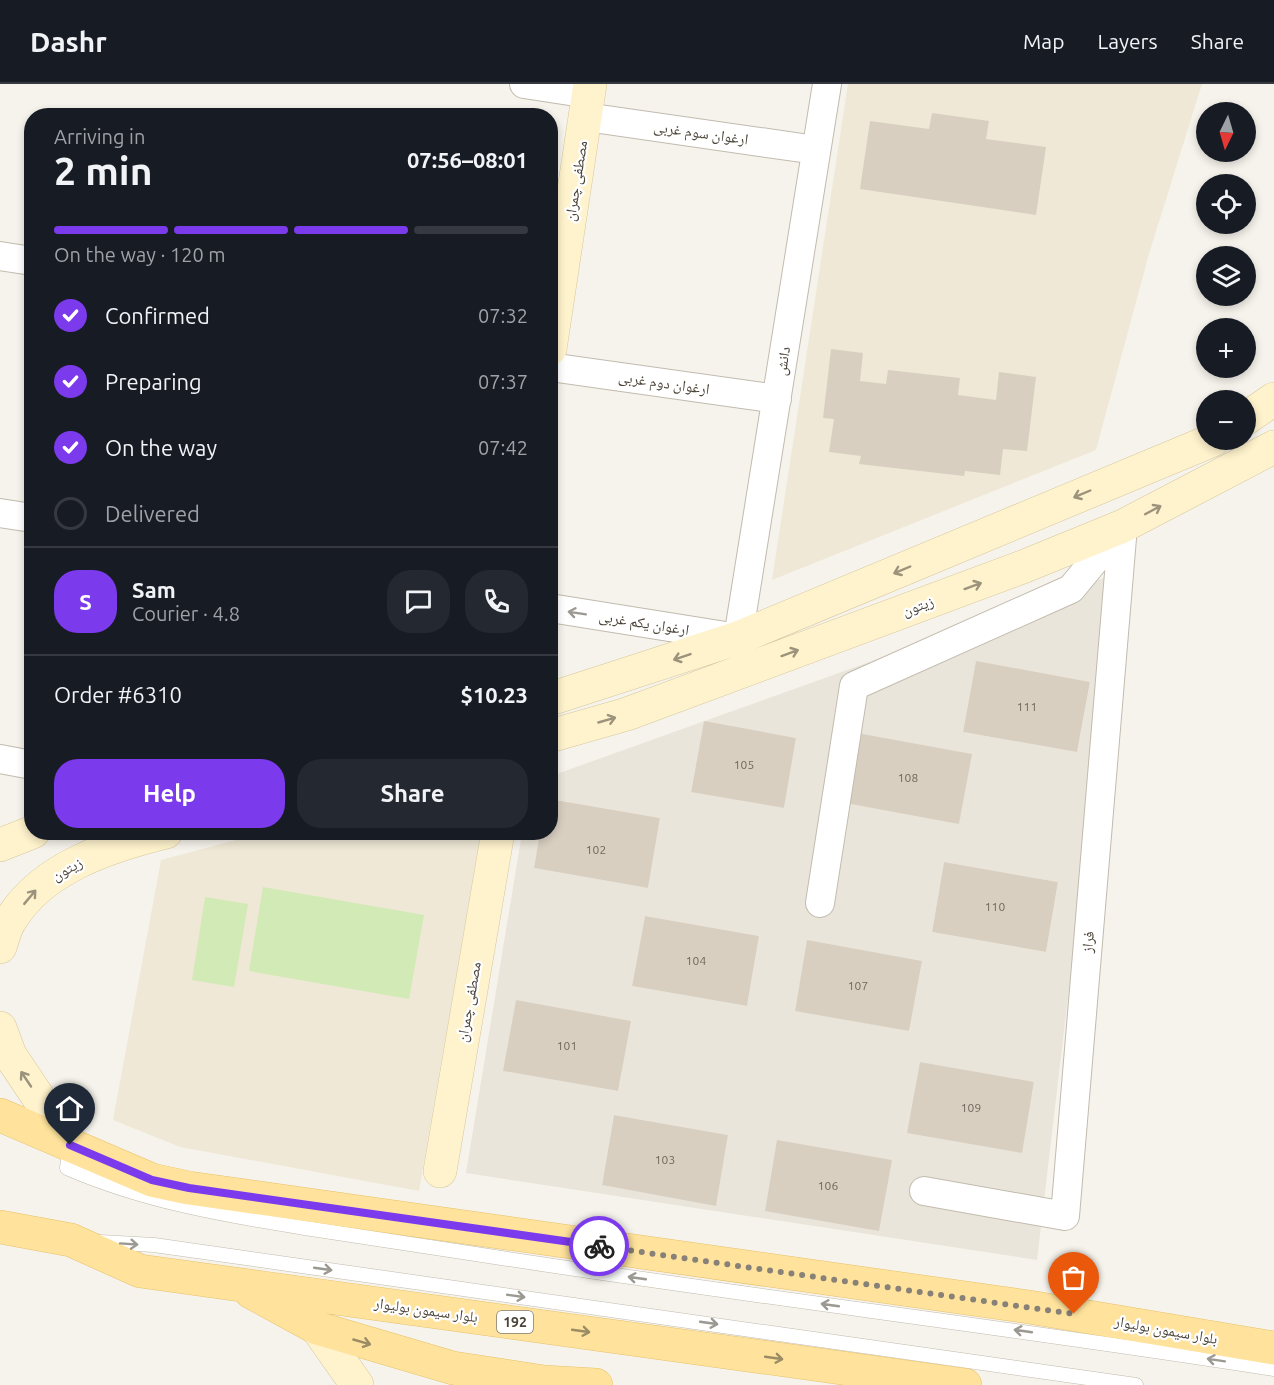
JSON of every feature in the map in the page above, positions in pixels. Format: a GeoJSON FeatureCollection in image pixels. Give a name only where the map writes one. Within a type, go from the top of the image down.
{"type":"FeatureCollection","features":[{"type":"Feature","properties":{"kind":"main road","name":"مصطفی چمران"},"geometry":{"type":"LineString","coordinates":[[558,302],[588,98]]}},
{"type":"Feature","properties":{"kind":"main road"},"geometry":{"type":"LineString","coordinates":[[1256,411],[1274,399]]}},
{"type":"Feature","properties":{"kind":"main road"},"geometry":{"type":"LineString","coordinates":[[558,696],[738,638],[1196,447]]}},
{"type":"Feature","properties":{"kind":"main road","name":"زیتون"},"geometry":{"type":"LineString","coordinates":[[558,734],[638,710],[1025,566],[1123,526],[1274,447]]}},
{"type":"Feature","properties":{"kind":"main road"},"geometry":{"type":"LineString","coordinates":[[0,845],[24,836]]}},
{"type":"Feature","properties":{"kind":"main road","name":"زیتون"},"geometry":{"type":"LineString","coordinates":[[0,947],[9,921],[41,884],[85,858],[136,840]]}},
{"type":"Feature","properties":{"kind":"main road","name":"مصطفی چمران"},"geometry":{"type":"LineString","coordinates":[[440,1171],[497,840]]}},
{"type":"Feature","properties":{"kind":"main road"},"geometry":{"type":"LineString","coordinates":[[0,1028],[10,1055],[70,1145]]}},
{"type":"Feature","properties":{"kind":"main road","name":"بلوار سیمون بولیوار"},"geometry":{"type":"LineString","coordinates":[[0,1115],[152,1180],[189,1188],[1029,1307],[1274,1348]]}},
{"type":"Feature","properties":{"kind":"main road"},"geometry":{"type":"LineString","coordinates":[[0,1137],[70,1145]]}},
{"type":"Feature","properties":{"kind":"main road"},"geometry":{"type":"LineString","coordinates":[[0,1210],[71,1240]]}},
{"type":"Feature","properties":{"kind":"main road","name":"بلوار سیمون بولیوار"},"geometry":{"type":"LineString","coordinates":[[0,1227],[71,1240],[140,1271],[965,1385]]}},
{"type":"Feature","properties":{"kind":"main road"},"geometry":{"type":"LineString","coordinates":[[233,1283],[317,1328],[453,1368],[544,1382],[596,1385]]}},
{"type":"Feature","properties":{"kind":"main road"},"geometry":{"type":"LineString","coordinates":[[317,1328],[357,1385]]}},
{"type":"Feature","properties":{"kind":"street","name":"ارغوان سوم غربی"},"geometry":{"type":"LineString","coordinates":[[524,84],[816,150]]}},
{"type":"Feature","properties":{"kind":"street","name":"دانش"},"geometry":{"type":"LineString","coordinates":[[738,638],[827,84]]}},
{"type":"Feature","properties":{"kind":"street"},"geometry":{"type":"LineString","coordinates":[[0,256],[24,260]]}},
{"type":"Feature","properties":{"kind":"street","name":"ارغوان دوم غربی"},"geometry":{"type":"LineString","coordinates":[[558,351],[777,399]]}},
{"type":"Feature","properties":{"kind":"street"},"geometry":{"type":"LineString","coordinates":[[0,513],[24,517]]}},
{"type":"Feature","properties":{"kind":"street"},"geometry":{"type":"LineString","coordinates":[[820,903],[854,686],[1071,589],[1123,526]]}},
{"type":"Feature","properties":{"kind":"street","name":"فراز"},"geometry":{"type":"LineString","coordinates":[[924,1191],[1065,1216],[1123,526]]}},
{"type":"Feature","properties":{"kind":"street","name":"ارغوان یکم غربی"},"geometry":{"type":"LineString","coordinates":[[558,610],[738,638]]}},
{"type":"Feature","properties":{"kind":"street"},"geometry":{"type":"LineString","coordinates":[[0,759],[24,764]]}},
{"type":"Feature","properties":{"kind":"lane"},"geometry":{"type":"LineString","coordinates":[[70,1145],[67,1168],[108,1186],[163,1202],[242,1218],[588,1272],[1104,1342],[1274,1369]]}},
{"type":"Feature","properties":{"kind":"lane"},"geometry":{"type":"LineString","coordinates":[[71,1240],[178,1249],[1136,1385]]}},
{"type":"Feature","properties":{"kind":"shaded area"},"geometry":{"type":"Polygon","coordinates":[[[848,84],[1202,84],[1149,254],[1096,450],[772,580],[848,84]]]}},
{"type":"Feature","properties":{"kind":"shaded area"},"geometry":{"type":"Polygon","coordinates":[[[1118,573],[1037,1260],[466,1173],[521,840],[539,840],[534,868],[648,888],[660,818],[558,800],[558,773],[1118,573]],[[976,662],[963,732],[1077,752],[1090,682],[976,662]],[[704,722],[691,791],[784,808],[796,738],[704,722]],[[857,734],[845,803],[959,823],[971,754],[857,734]],[[944,862],[932,932],[1046,952],[1058,882],[944,862]],[[645,916],[632,986],[747,1006],[759,936],[645,916]],[[808,941],[795,1010],[909,1031],[921,961],[808,941]],[[516,1001],[504,1071],[618,1091],[630,1021],[516,1001]],[[920,1062],[1021,1153],[1034,1083],[920,1062]],[[614,1115],[602,1185],[716,1205],[728,1135],[614,1115]]]}},
{"type":"Feature","properties":{"kind":"shaded area"},"geometry":{"type":"Polygon","coordinates":[[[236,840],[480,840],[419,1191],[180,1147],[113,1120],[161,860],[236,840]]]}},
{"type":"Feature","properties":{"kind":"green space"},"geometry":{"type":"Polygon","coordinates":[[[263,887],[424,915],[409,999],[249,971],[263,887]]]}},
{"type":"Feature","properties":{"kind":"green space"},"geometry":{"type":"Polygon","coordinates":[[[205,897],[248,904],[234,987],[192,980],[205,897]]]}},
{"type":"Feature","properties":{"kind":"building"},"geometry":{"type":"Polygon","coordinates":[[[932,113],[989,121],[986,139],[1046,147],[1036,215],[860,189],[870,121],[929,129],[932,113]]]}},
{"type":"Feature","properties":{"kind":"building"},"geometry":{"type":"Polygon","coordinates":[[[831,349],[863,353],[860,381],[886,384],[888,370],[960,378],[958,395],[996,400],[999,372],[1036,377],[1027,451],[1003,449],[1000,475],[965,471],[964,476],[859,464],[861,456],[829,452],[834,419],[823,418],[831,349]]]}},
{"type":"Feature","properties":{"kind":"building"},"geometry":{"type":"Polygon","coordinates":[[[976,661],[1090,682],[1077,752],[963,732],[976,661]]]}},
{"type":"Feature","properties":{"kind":"building"},"geometry":{"type":"Polygon","coordinates":[[[704,721],[796,738],[784,808],[691,792],[704,721]]]}},
{"type":"Feature","properties":{"kind":"building"},"geometry":{"type":"Polygon","coordinates":[[[857,733],[972,754],[959,824],[845,803],[857,733]]]}},
{"type":"Feature","properties":{"kind":"building"},"geometry":{"type":"Polygon","coordinates":[[[558,800],[660,818],[648,888],[534,868],[539,840],[558,840],[558,800]]]}},
{"type":"Feature","properties":{"kind":"building"},"geometry":{"type":"Polygon","coordinates":[[[944,862],[1058,882],[1046,952],[932,932],[944,862]]]}},
{"type":"Feature","properties":{"kind":"building"},"geometry":{"type":"Polygon","coordinates":[[[645,916],[759,936],[747,1006],[632,986],[645,916]]]}},
{"type":"Feature","properties":{"kind":"building"},"geometry":{"type":"Polygon","coordinates":[[[807,940],[922,961],[909,1031],[795,1011],[807,940]]]}},
{"type":"Feature","properties":{"kind":"building"},"geometry":{"type":"Polygon","coordinates":[[[516,1000],[631,1021],[618,1091],[503,1071],[516,1000]]]}},
{"type":"Feature","properties":{"kind":"building"},"geometry":{"type":"Polygon","coordinates":[[[920,1062],[1034,1082],[1022,1153],[907,1133],[920,1062]]]}},
{"type":"Feature","properties":{"kind":"building"},"geometry":{"type":"Polygon","coordinates":[[[614,1115],[728,1135],[716,1206],[602,1185],[614,1115]]]}},
{"type":"Feature","properties":{"kind":"building"},"geometry":{"type":"Polygon","coordinates":[[[777,1140],[892,1160],[879,1231],[765,1211],[777,1140]]]}},
{"type":"Feature","properties":{"kind":"way so far"},"geometry":{"type":"LineString","coordinates":[[599,1246],[1074,1314]]}},
{"type":"Feature","properties":{"kind":"route"},"geometry":{"type":"LineString","coordinates":[[70,1145],[152,1180],[189,1188],[599,1246]]}}]}
